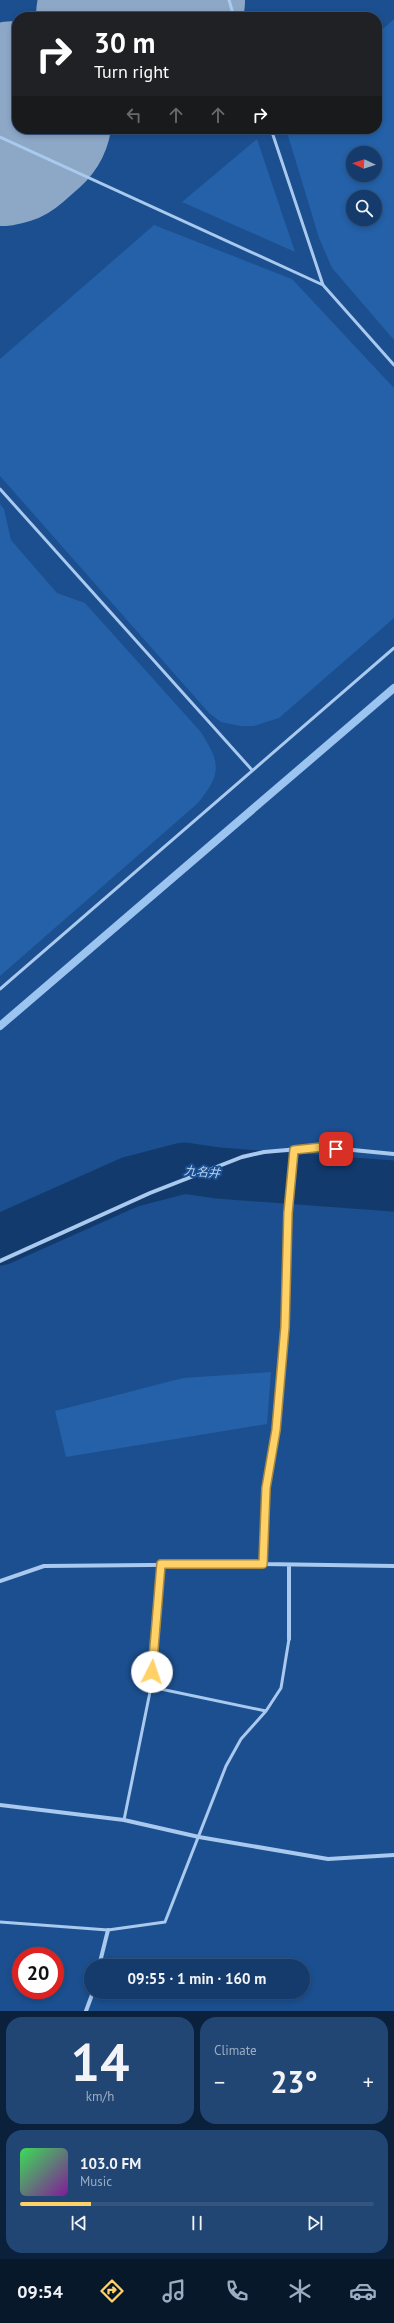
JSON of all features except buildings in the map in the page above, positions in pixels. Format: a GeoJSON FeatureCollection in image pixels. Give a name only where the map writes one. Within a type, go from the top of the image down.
{"type":"FeatureCollection","features":[{"type":"Feature","properties":{"kind":"street"},"geometry":{"type":"LineString","coordinates":[[0,1261],[150,1193],[242,1157],[264,1152],[322,1147],[394,1154]]}},
{"type":"Feature","properties":{"kind":"street"},"geometry":{"type":"LineString","coordinates":[[263,1564],[266,1488],[276,1430],[285,1327],[288,1213],[294,1150]]}},
{"type":"Feature","properties":{"kind":"street"},"geometry":{"type":"LineString","coordinates":[[0,1581],[44,1566],[161,1564],[394,1566]]}},
{"type":"Feature","properties":{"kind":"street"},"geometry":{"type":"LineString","coordinates":[[288,1566],[289,1639]]}},
{"type":"Feature","properties":{"kind":"street"},"geometry":{"type":"LineString","coordinates":[[0,1805],[124,1820],[199,1837],[328,1859],[394,1855]]}},
{"type":"Feature","properties":{"kind":"street"},"geometry":{"type":"LineString","coordinates":[[101,1959],[108,1930]]}},
{"type":"Feature","properties":{"kind":"street"},"geometry":{"type":"LineString","coordinates":[[86,2011],[90,1999]]}},
{"type":"Feature","properties":{"kind":"lane"},"geometry":{"type":"LineString","coordinates":[[228,0],[232,12]]}},
{"type":"Feature","properties":{"kind":"lane"},"geometry":{"type":"LineString","coordinates":[[273,134],[323,285],[394,365]]}},
{"type":"Feature","properties":{"kind":"lane"},"geometry":{"type":"LineString","coordinates":[[0,137],[323,285]]}},
{"type":"Feature","properties":{"kind":"lane"},"geometry":{"type":"LineString","coordinates":[[0,489],[252,770]]}},
{"type":"Feature","properties":{"kind":"lane"},"geometry":{"type":"LineString","coordinates":[[0,989],[394,648]]}},
{"type":"Feature","properties":{"kind":"lane"},"geometry":{"type":"LineString","coordinates":[[124,1820],[151,1687],[161,1564]]}},
{"type":"Feature","properties":{"kind":"lane"},"geometry":{"type":"LineString","coordinates":[[0,1922],[108,1930],[165,1922],[230,1760],[241,1739],[266,1711],[281,1688],[289,1639]]}},
{"type":"Feature","properties":{"kind":"lane"},"geometry":{"type":"LineString","coordinates":[[151,1687],[266,1711]]}},
{"type":"Feature","properties":{"kind":"shaded area"},"geometry":{"type":"Polygon","coordinates":[[[394,19],[394,340],[332,268],[319,238],[288,134],[382,134],[382,30],[394,19]]]}},
{"type":"Feature","properties":{"kind":"shaded area"},"geometry":{"type":"Polygon","coordinates":[[[257,139],[295,252],[182,202],[257,139]]]}},
{"type":"Feature","properties":{"kind":"shaded area"},"geometry":{"type":"Polygon","coordinates":[[[154,225],[292,279],[394,388],[394,618],[279,718],[254,726],[240,726],[221,722],[209,713],[0,476],[0,359],[154,225]]]}},
{"type":"Feature","properties":{"kind":"shaded area"},"geometry":{"type":"Polygon","coordinates":[[[0,504],[4,509],[11,540],[57,593],[85,603],[200,731],[212,752],[216,768],[211,784],[198,803],[0,976],[0,504]]]}},
{"type":"Feature","properties":{"kind":"shaded area"},"geometry":{"type":"Polygon","coordinates":[[[271,1372],[267,1424],[66,1457],[55,1411],[183,1378],[271,1372]]]}},
{"type":"Feature","properties":{"kind":"waterway"},"geometry":{"type":"LineString","coordinates":[[0,1026],[394,688]]}},
{"type":"Feature","properties":{"kind":"waterway","name":"九名井"},"geometry":{"type":"LineString","coordinates":[[0,1240],[130,1182],[184,1168],[218,1173],[394,1186]]}},
{"type":"Feature","properties":{"kind":"taxiway"},"geometry":{"type":"LineString","coordinates":[[101,12],[119,0]]}},
{"type":"Feature","properties":{"kind":"taxiway"},"geometry":{"type":"LineString","coordinates":[[0,86],[12,72]]}},
{"type":"Feature","properties":{"kind":"runway"},"geometry":{"type":"LineString","coordinates":[[137,12],[150,0]]}},
{"type":"Feature","properties":{"kind":"runway"},"geometry":{"type":"LineString","coordinates":[[0,131],[12,120]]}},
{"type":"Feature","properties":{"kind":"route"},"geometry":{"type":"LineString","coordinates":[[152,1672],[161,1564],[263,1564],[266,1488],[276,1430],[285,1327],[288,1213],[294,1150],[322,1147],[336,1149]]}}]}
